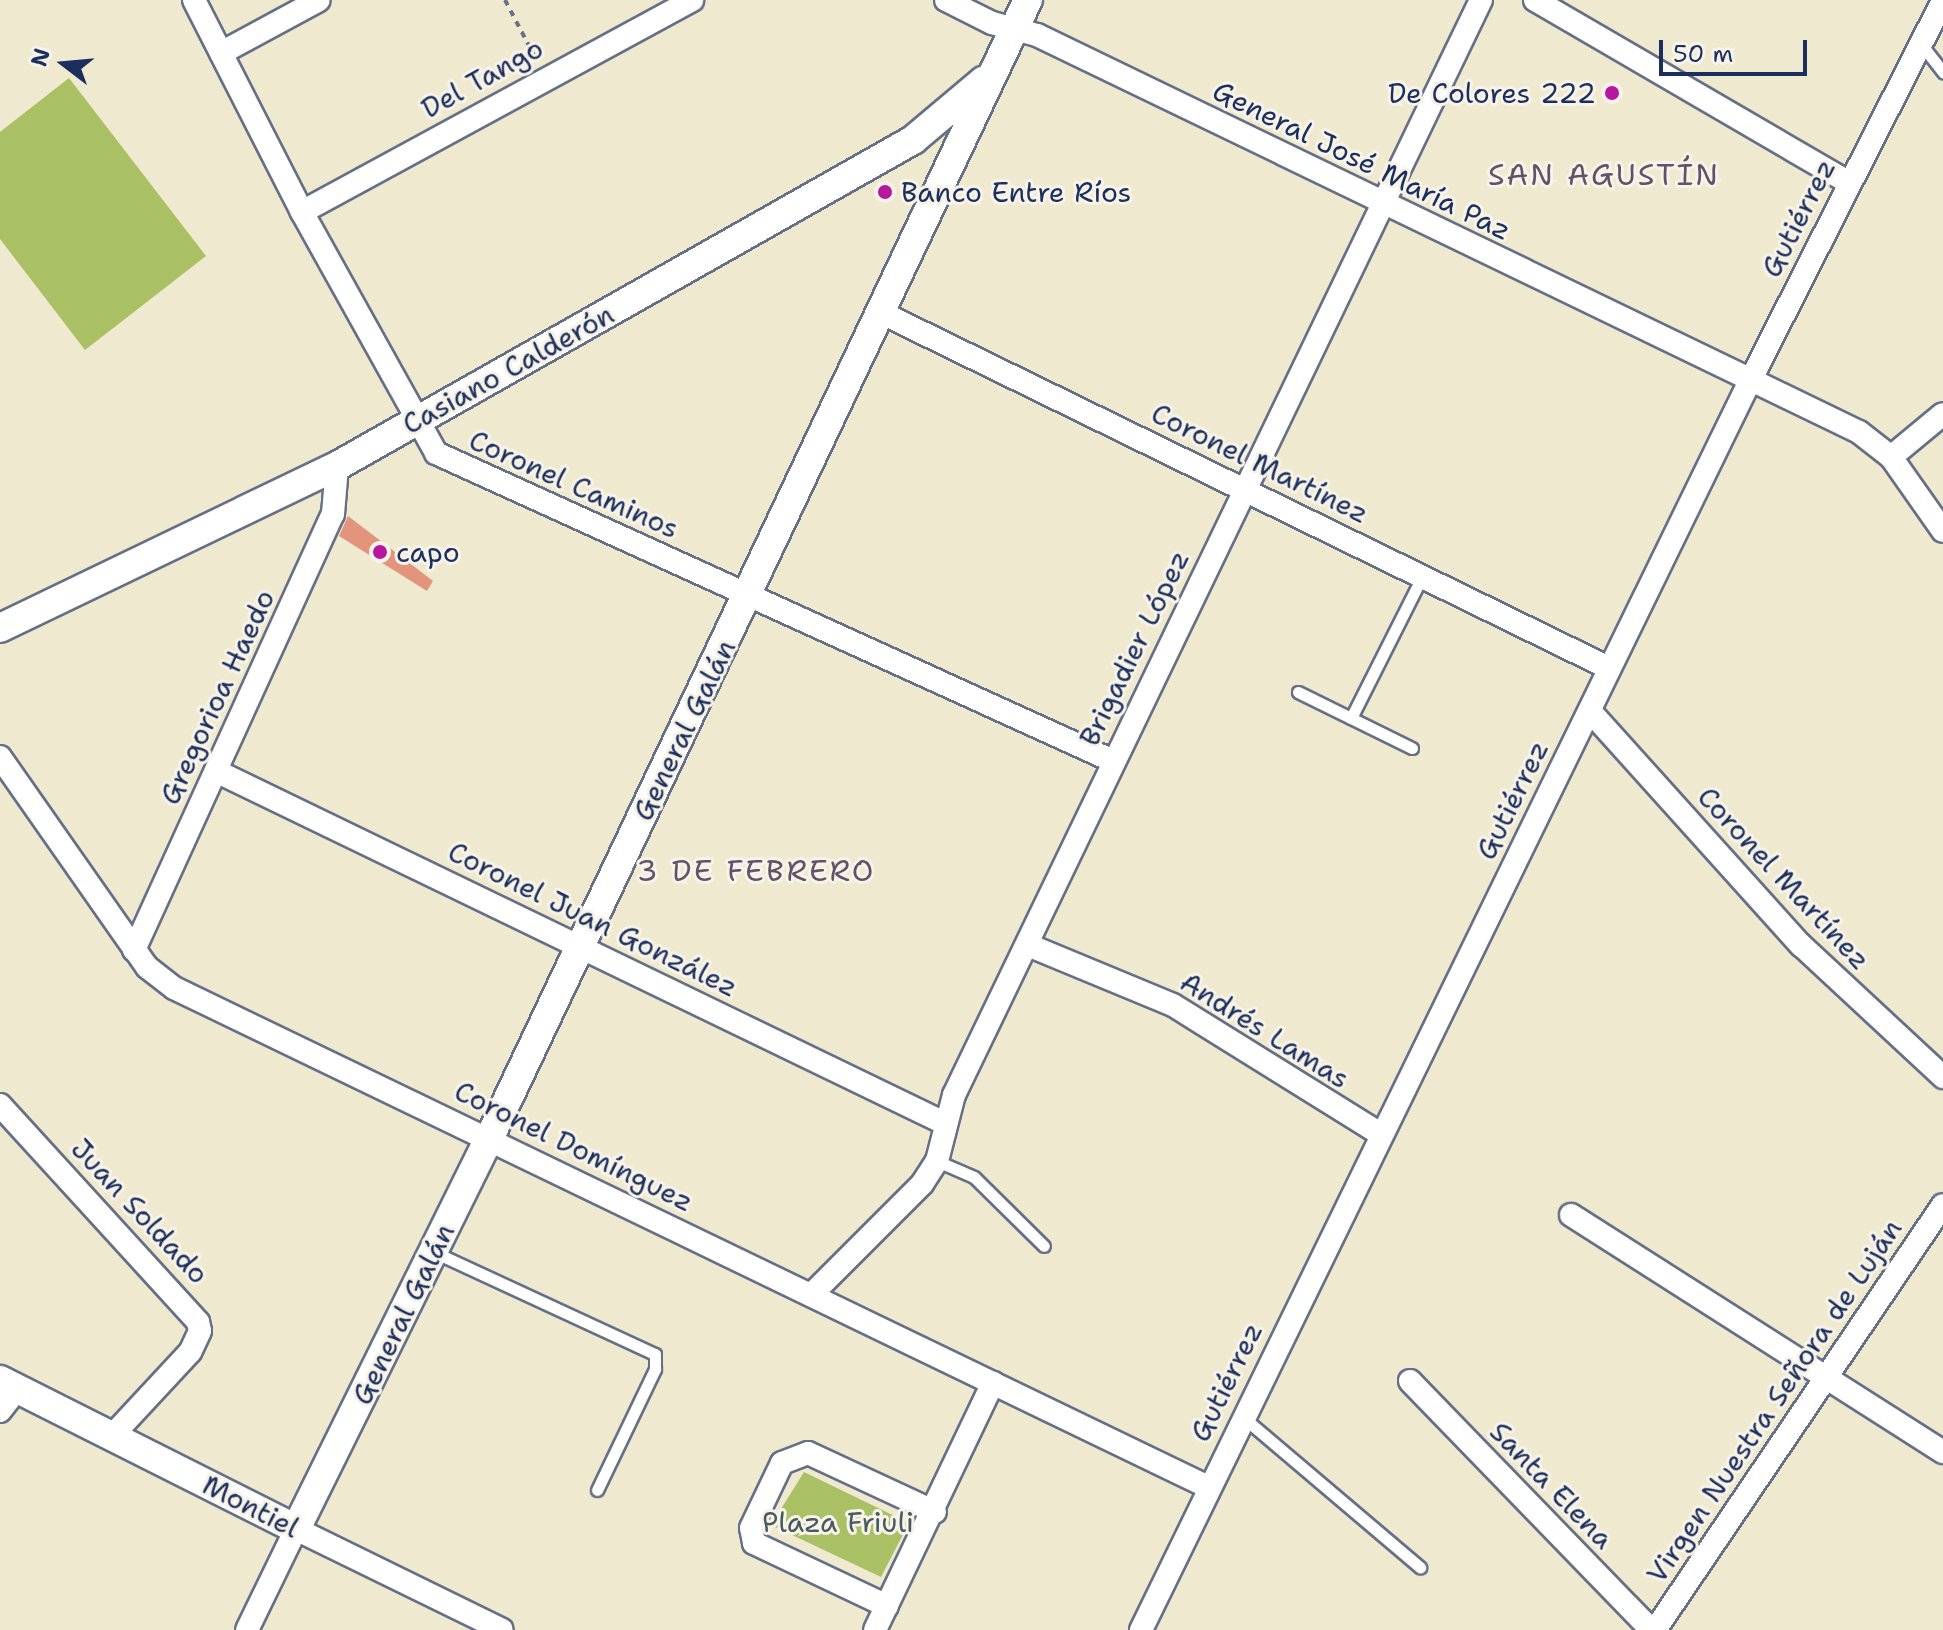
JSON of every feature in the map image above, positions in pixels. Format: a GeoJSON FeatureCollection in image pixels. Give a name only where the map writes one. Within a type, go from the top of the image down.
{"type":"FeatureCollection","features":[{"type":"Feature","properties":{"kind":"street","name":"Coronel Caminos"},"geometry":{"type":"LineString","coordinates":[[194,0],[302,212],[436,453],[462,469],[749,595],[1113,761]]}},
{"type":"Feature","properties":{"kind":"street"},"geometry":{"type":"LineString","coordinates":[[221,53],[319,0]]}},
{"type":"Feature","properties":{"kind":"street","name":"Del Tango"},"geometry":{"type":"LineString","coordinates":[[302,212],[692,0]]}},
{"type":"Feature","properties":{"kind":"street","name":"General José María Paz"},"geometry":{"type":"LineString","coordinates":[[946,0],[1014,29],[1859,432],[1891,457],[1943,531]]}},
{"type":"Feature","properties":{"kind":"street","name":"General Galán"},"geometry":{"type":"LineString","coordinates":[[247,1630],[489,1139],[884,314],[1028,0]]}},
{"type":"Feature","properties":{"kind":"street","name":"Brigadier López"},"geometry":{"type":"LineString","coordinates":[[811,1295],[922,1184],[937,1161],[944,1123],[1113,761],[1481,0]]}},
{"type":"Feature","properties":{"kind":"street"},"geometry":{"type":"LineString","coordinates":[[1535,0],[1849,183]]}},
{"type":"Feature","properties":{"kind":"street","name":"Gutiérrez"},"geometry":{"type":"LineString","coordinates":[[1141,1630],[1380,1134],[1751,379],[1943,0]]}},
{"type":"Feature","properties":{"kind":"street","name":"Casiano Calderón"},"geometry":{"type":"LineString","coordinates":[[0,628],[337,466],[885,157],[947,116],[993,71]]}},
{"type":"Feature","properties":{"kind":"street"},"geometry":{"type":"LineString","coordinates":[[885,157],[929,157],[936,165],[940,192]]}},
{"type":"Feature","properties":{"kind":"street","name":"Coronel Martínez"},"geometry":{"type":"LineString","coordinates":[[884,314],[1609,668]]}},
{"type":"Feature","properties":{"kind":"street"},"geometry":{"type":"LineString","coordinates":[[1891,457],[1943,414]]}},
{"type":"Feature","properties":{"kind":"street","name":"Gregorioa Haedo"},"geometry":{"type":"LineString","coordinates":[[134,950],[333,514],[337,466]]}},
{"type":"Feature","properties":{"kind":"street","name":"Coronel Martínez"},"geometry":{"type":"LineString","coordinates":[[1590,711],[1801,945],[1943,1077]]}},
{"type":"Feature","properties":{"kind":"street","name":"Coronel Domínguez"},"geometry":{"type":"LineString","coordinates":[[0,757],[134,950],[174,988],[1208,1487]]}},
{"type":"Feature","properties":{"kind":"street","name":"Coronel Juan González"},"geometry":{"type":"LineString","coordinates":[[216,771],[944,1123]]}},
{"type":"Feature","properties":{"kind":"street","name":"Andrés Lamas"},"geometry":{"type":"LineString","coordinates":[[1028,945],[1186,1011],[1380,1134]]}},
{"type":"Feature","properties":{"kind":"street","name":"Juan Soldado"},"geometry":{"type":"LineString","coordinates":[[0,1105],[198,1322],[200,1331],[190,1352],[112,1436]]}},
{"type":"Feature","properties":{"kind":"street","name":"Virgen Nuestra Señora de Luján"},"geometry":{"type":"LineString","coordinates":[[1653,1630],[1943,1205]]}},
{"type":"Feature","properties":{"kind":"street"},"geometry":{"type":"LineString","coordinates":[[1571,1215],[1823,1379],[1943,1452]]}},
{"type":"Feature","properties":{"kind":"street","name":"Santa Elena"},"geometry":{"type":"LineString","coordinates":[[1410,1381],[1653,1630]]}},
{"type":"Feature","properties":{"kind":"street"},"geometry":{"type":"LineString","coordinates":[[875,1630],[935,1512],[993,1383]]}},
{"type":"Feature","properties":{"kind":"street"},"geometry":{"type":"LineString","coordinates":[[0,1411],[9,1385]]}},
{"type":"Feature","properties":{"kind":"street","name":"Montiel"},"geometry":{"type":"LineString","coordinates":[[9,1385],[502,1630]]}},
{"type":"Feature","properties":{"kind":"street"},"geometry":{"type":"LineString","coordinates":[[887,1606],[754,1543],[751,1528],[782,1463],[808,1453],[935,1512]]}},
{"type":"Feature","properties":{"kind":"lane"},"geometry":{"type":"LineString","coordinates":[[1921,44],[1943,72]]}},
{"type":"Feature","properties":{"kind":"lane"},"geometry":{"type":"LineString","coordinates":[[1351,718],[1422,577]]}},
{"type":"Feature","properties":{"kind":"lane"},"geometry":{"type":"LineString","coordinates":[[1298,692],[1412,748]]}},
{"type":"Feature","properties":{"kind":"lane"},"geometry":{"type":"LineString","coordinates":[[937,1161],[974,1177],[1044,1246]]}},
{"type":"Feature","properties":{"kind":"lane"},"geometry":{"type":"LineString","coordinates":[[434,1251],[655,1354],[655,1369],[597,1490]]}},
{"type":"Feature","properties":{"kind":"lane"},"geometry":{"type":"LineString","coordinates":[[1243,1417],[1420,1567]]}},
{"type":"Feature","properties":{"kind":"path"},"geometry":{"type":"LineString","coordinates":[[505,0],[546,77]]}},
{"type":"Feature","properties":{"kind":"green space"},"geometry":{"type":"Polygon","coordinates":[[[69,78],[206,256],[85,350],[0,239],[0,132],[69,78]]]}},
{"type":"Feature","properties":{"kind":"green space","name":"Plaza Friuli"},"geometry":{"type":"Polygon","coordinates":[[[804,1472],[909,1523],[881,1577],[771,1525],[804,1472]]]}},
{"type":"Feature","properties":{"kind":"building","name":"capo"},"geometry":{"type":"Polygon","coordinates":[[[348,516],[433,581],[427,591],[339,536],[348,516]]]}},
{"type":"Feature","properties":{"kind":"place","name":"De Colores 222"},"geometry":{"type":"Point","coordinates":[1612,93]}},
{"type":"Feature","properties":{"kind":"place","name":"Banco Entre Ríos"},"geometry":{"type":"Point","coordinates":[885,192]}},
{"type":"Feature","properties":{"kind":"place","name":"capo"},"geometry":{"type":"Point","coordinates":[380,552]}},
{"type":"Feature","properties":{"kind":"district","name":"SAN AGUSTÍN"},"geometry":{"type":"Point","coordinates":[1604,175]}},
{"type":"Feature","properties":{"kind":"district","name":"3 DE FEBRERO"},"geometry":{"type":"Point","coordinates":[756,871]}}]}
